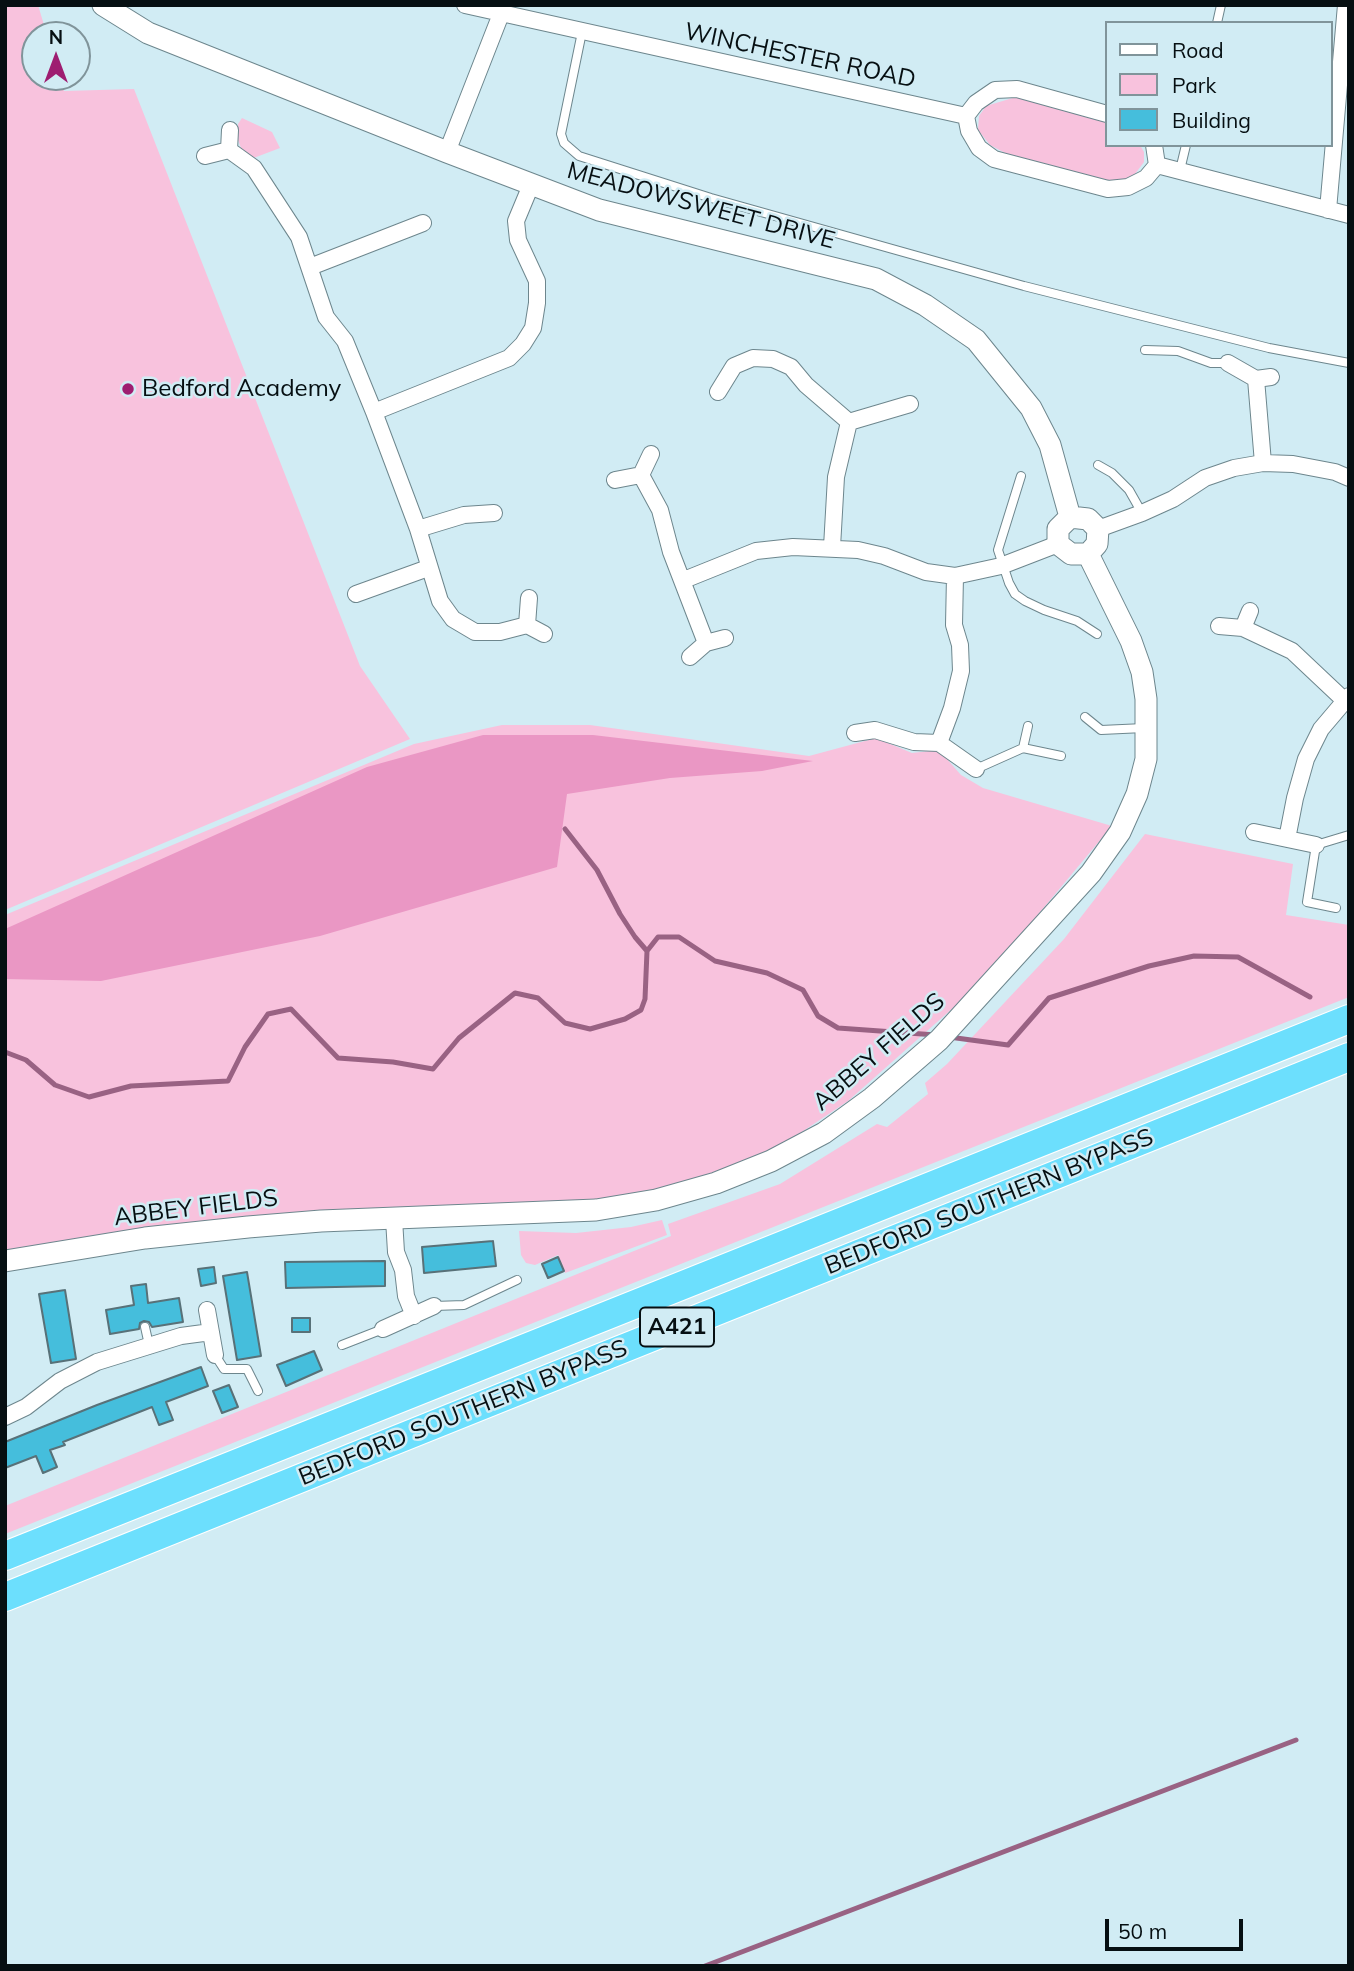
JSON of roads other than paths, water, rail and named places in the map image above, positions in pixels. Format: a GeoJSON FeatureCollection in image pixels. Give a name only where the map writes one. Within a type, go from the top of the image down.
{"type":"FeatureCollection","features":[{"type":"Feature","properties":{"kind":"highway","name":"BEDFORD SOUTHERN BYPASS"},"geometry":{"type":"LineString","coordinates":[[5,1556],[1349,1019]]}},
{"type":"Feature","properties":{"kind":"highway","name":"BEDFORD SOUTHERN BYPASS"},"geometry":{"type":"LineString","coordinates":[[5,1597],[1349,1057]]}},
{"type":"Feature","properties":{"kind":"street","name":"MEADOWSWEET DRIVE"},"geometry":{"type":"LineString","coordinates":[[103,5],[148,33],[599,210],[876,279],[925,305],[976,340],[1031,408],[1050,445],[1070,517]]}},
{"type":"Feature","properties":{"kind":"street","name":"WINCHESTER ROAD"},"geometry":{"type":"LineString","coordinates":[[465,5],[501,14],[528,13],[582,32],[966,116]]}},
{"type":"Feature","properties":{"kind":"street"},"geometry":{"type":"LineString","coordinates":[[1328,210],[1346,5]]}},
{"type":"Feature","properties":{"kind":"street"},"geometry":{"type":"LineString","coordinates":[[447,152],[501,14]]}},
{"type":"Feature","properties":{"kind":"street"},"geometry":{"type":"LineString","coordinates":[[1106,114],[1017,89],[995,90],[976,103],[966,116],[969,131],[979,148],[995,159],[1108,189],[1128,187],[1146,178],[1157,165],[1154,147]]}},
{"type":"Feature","properties":{"kind":"street"},"geometry":{"type":"LineString","coordinates":[[229,150],[230,130]]}},
{"type":"Feature","properties":{"kind":"street"},"geometry":{"type":"LineString","coordinates":[[205,156],[229,150]]}},
{"type":"Feature","properties":{"kind":"street"},"geometry":{"type":"LineString","coordinates":[[229,150],[254,169],[299,237],[326,317],[345,341],[374,412],[418,529],[440,601],[453,620],[475,632],[500,632],[527,625],[544,634]]}},
{"type":"Feature","properties":{"kind":"street"},"geometry":{"type":"LineString","coordinates":[[1157,165],[1349,215]]}},
{"type":"Feature","properties":{"kind":"street"},"geometry":{"type":"LineString","coordinates":[[374,412],[509,358],[523,344],[533,328],[537,281],[518,240],[516,221],[531,185]]}},
{"type":"Feature","properties":{"kind":"street"},"geometry":{"type":"LineString","coordinates":[[310,267],[423,223]]}},
{"type":"Feature","properties":{"kind":"street"},"geometry":{"type":"LineString","coordinates":[[718,392],[731,361],[773,359],[791,367],[806,385],[849,422]]}},
{"type":"Feature","properties":{"kind":"street"},"geometry":{"type":"LineString","coordinates":[[1228,363],[1263,378],[1263,463]]}},
{"type":"Feature","properties":{"kind":"street"},"geometry":{"type":"LineString","coordinates":[[849,422],[910,404]]}},
{"type":"Feature","properties":{"kind":"street"},"geometry":{"type":"LineString","coordinates":[[832,547],[836,477],[849,422]]}},
{"type":"Feature","properties":{"kind":"street"},"geometry":{"type":"LineString","coordinates":[[641,475],[651,454]]}},
{"type":"Feature","properties":{"kind":"street"},"geometry":{"type":"LineString","coordinates":[[1098,529],[1142,513],[1172,499],[1205,478],[1234,468],[1263,463],[1293,464],[1335,472],[1349,478]]}},
{"type":"Feature","properties":{"kind":"street"},"geometry":{"type":"LineString","coordinates":[[615,480],[641,475]]}},
{"type":"Feature","properties":{"kind":"street"},"geometry":{"type":"LineString","coordinates":[[641,475],[660,510],[671,552],[706,643]]}},
{"type":"Feature","properties":{"kind":"street"},"geometry":{"type":"LineString","coordinates":[[418,529],[464,515],[494,513]]}},
{"type":"Feature","properties":{"kind":"street"},"geometry":{"type":"LineString","coordinates":[[1070,517],[1088,519],[1098,529],[1097,544],[1088,554],[1071,554],[1058,544],[1058,529],[1070,517]]}},
{"type":"Feature","properties":{"kind":"street"},"geometry":{"type":"LineString","coordinates":[[684,580],[756,551],[793,547],[832,547],[884,556],[926,572],[955,576],[1002,566],[1058,544]]}},
{"type":"Feature","properties":{"kind":"street"},"geometry":{"type":"LineString","coordinates":[[1088,554],[1135,651],[1142,673],[1147,728]]}},
{"type":"Feature","properties":{"kind":"street"},"geometry":{"type":"LineString","coordinates":[[356,594],[428,568]]}},
{"type":"Feature","properties":{"kind":"street"},"geometry":{"type":"LineString","coordinates":[[939,743],[952,708],[961,671],[960,645],[954,625],[955,576]]}},
{"type":"Feature","properties":{"kind":"street"},"geometry":{"type":"LineString","coordinates":[[527,625],[529,598]]}},
{"type":"Feature","properties":{"kind":"street"},"geometry":{"type":"LineString","coordinates":[[1244,628],[1250,611]]}},
{"type":"Feature","properties":{"kind":"street"},"geometry":{"type":"LineString","coordinates":[[1219,626],[1244,628],[1292,651],[1346,698],[1321,729],[1306,759],[1287,839]]}},
{"type":"Feature","properties":{"kind":"street"},"geometry":{"type":"LineString","coordinates":[[690,657],[706,643],[725,638]]}},
{"type":"Feature","properties":{"kind":"street","name":"ABBEY FIELDS"},"geometry":{"type":"LineString","coordinates":[[5,1261],[145,1238],[248,1227],[321,1221],[596,1210],[656,1200],[716,1183],[771,1161],[824,1133],[872,1098],[939,1040],[1091,873],[1120,832],[1137,794],[1146,759],[1147,728]]}},
{"type":"Feature","properties":{"kind":"street"},"geometry":{"type":"LineString","coordinates":[[855,733],[875,730],[914,742],[939,743],[976,769]]}},
{"type":"Feature","properties":{"kind":"street"},"geometry":{"type":"LineString","coordinates":[[1254,832],[1315,845]]}},
{"type":"Feature","properties":{"kind":"street"},"geometry":{"type":"LineString","coordinates":[[394,1219],[396,1252],[404,1269],[406,1296],[414,1316]]}},
{"type":"Feature","properties":{"kind":"street"},"geometry":{"type":"LineString","coordinates":[[383,1329],[434,1307]]}},
{"type":"Feature","properties":{"kind":"street"},"geometry":{"type":"LineString","coordinates":[[207,1310],[215,1355]]}},
{"type":"Feature","properties":{"kind":"street"},"geometry":{"type":"LineString","coordinates":[[5,1417],[26,1407],[60,1381],[97,1362],[181,1336],[211,1332]]}},
{"type":"Feature","properties":{"kind":"lane"},"geometry":{"type":"LineString","coordinates":[[582,32],[561,134],[564,143],[579,156],[711,198],[985,275],[1256,345],[1349,363]]}},
{"type":"Feature","properties":{"kind":"lane"},"geometry":{"type":"LineString","coordinates":[[1180,170],[1186,147]]}},
{"type":"Feature","properties":{"kind":"lane"},"geometry":{"type":"LineString","coordinates":[[1145,350],[1178,351],[1211,363],[1228,363]]}},
{"type":"Feature","properties":{"kind":"lane"},"geometry":{"type":"LineString","coordinates":[[1098,465],[1112,473],[1129,490],[1142,513]]}},
{"type":"Feature","properties":{"kind":"lane"},"geometry":{"type":"LineString","coordinates":[[1021,476],[998,550],[1015,594],[1044,610],[1077,621],[1097,634]]}},
{"type":"Feature","properties":{"kind":"lane"},"geometry":{"type":"LineString","coordinates":[[1085,718],[1101,730],[1147,728]]}},
{"type":"Feature","properties":{"kind":"lane"},"geometry":{"type":"LineString","coordinates":[[1023,748],[1028,726]]}},
{"type":"Feature","properties":{"kind":"lane"},"geometry":{"type":"LineString","coordinates":[[976,769],[1023,748],[1061,756]]}},
{"type":"Feature","properties":{"kind":"lane"},"geometry":{"type":"LineString","coordinates":[[1336,908],[1307,902],[1315,845],[1349,835]]}},
{"type":"Feature","properties":{"kind":"lane"},"geometry":{"type":"LineString","coordinates":[[434,1307],[464,1305],[517,1280]]}},
{"type":"Feature","properties":{"kind":"lane"},"geometry":{"type":"LineString","coordinates":[[145,1326],[149,1345]]}},
{"type":"Feature","properties":{"kind":"lane"},"geometry":{"type":"LineString","coordinates":[[342,1345],[383,1329]]}},
{"type":"Feature","properties":{"kind":"lane"},"geometry":{"type":"LineString","coordinates":[[215,1355],[224,1369],[247,1369],[258,1391]]}},
{"type":"Feature","properties":{"kind":"waterway"},"geometry":{"type":"LineString","coordinates":[[565,829],[597,870],[620,914],[647,951]]}},
{"type":"Feature","properties":{"kind":"waterway"},"geometry":{"type":"LineString","coordinates":[[5,1052],[26,1060],[55,1085],[89,1097],[131,1086],[228,1081],[245,1047],[268,1014],[291,1009],[338,1058],[393,1062],[433,1069],[459,1038],[515,993],[538,998],[565,1023],[590,1029],[625,1019],[641,1010],[645,999],[647,951],[658,937],[679,937],[715,961],[767,973],[803,990],[818,1016],[838,1028],[936,1035]]}},
{"type":"Feature","properties":{"kind":"waterway"},"geometry":{"type":"LineString","coordinates":[[949,1037],[1008,1045],[1049,998],[1149,966],[1194,956],[1238,957],[1310,997]]}},
{"type":"Feature","properties":{"kind":"waterway"},"geometry":{"type":"LineString","coordinates":[[705,1966],[1296,1740]]}},
{"type":"Feature","properties":{"kind":"place","name":"Bedford Academy"},"geometry":{"type":"Point","coordinates":[128,389]}}]}
